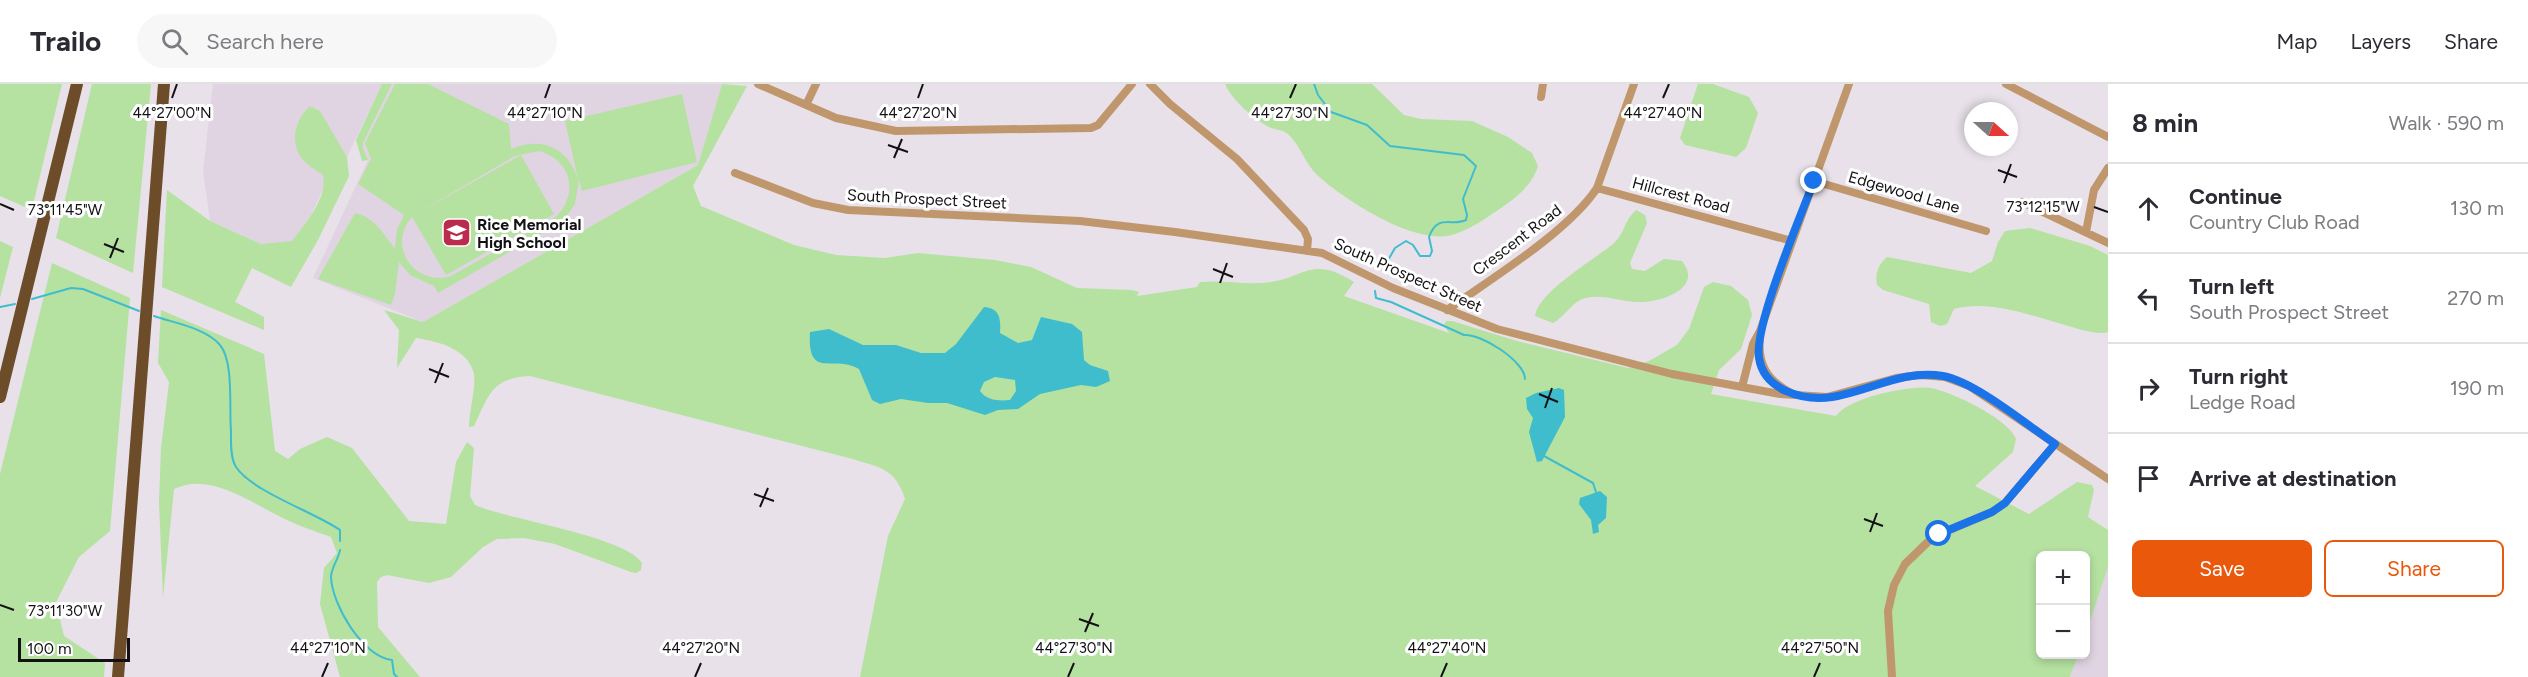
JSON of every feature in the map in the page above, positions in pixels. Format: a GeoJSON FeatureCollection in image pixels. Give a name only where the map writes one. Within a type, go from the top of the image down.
{"type":"FeatureCollection","features":[{"type":"Feature","properties":{"kind":"highway"},"geometry":{"type":"LineString","coordinates":[[0,397],[77,84]]}},
{"type":"Feature","properties":{"kind":"highway"},"geometry":{"type":"LineString","coordinates":[[118,677],[164,84]]}},
{"type":"Feature","properties":{"kind":"street"},"geometry":{"type":"LineString","coordinates":[[759,84],[836,118],[908,132],[1091,128],[1098,125],[1132,84]]}},
{"type":"Feature","properties":{"kind":"street"},"geometry":{"type":"LineString","coordinates":[[806,105],[816,84]]}},
{"type":"Feature","properties":{"kind":"street"},"geometry":{"type":"LineString","coordinates":[[1150,84],[1249,171],[1306,233],[1307,251]]}},
{"type":"Feature","properties":{"kind":"street"},"geometry":{"type":"LineString","coordinates":[[1541,98],[1543,84]]}},
{"type":"Feature","properties":{"kind":"street","name":"Crescent Road"},"geometry":{"type":"LineString","coordinates":[[1447,310],[1561,228],[1581,210],[1597,188],[1634,84]]}},
{"type":"Feature","properties":{"kind":"street"},"geometry":{"type":"LineString","coordinates":[[1742,387],[1789,240],[1814,181],[1849,84]]}},
{"type":"Feature","properties":{"kind":"street"},"geometry":{"type":"LineString","coordinates":[[2006,84],[2108,137]]}},
{"type":"Feature","properties":{"kind":"street"},"geometry":{"type":"LineString","coordinates":[[2086,232],[2094,190],[2108,168]]}},
{"type":"Feature","properties":{"kind":"street","name":"South Prospect Street"},"geometry":{"type":"LineString","coordinates":[[735,173],[830,208],[1080,221],[1197,234],[1307,251],[1329,256],[1393,288],[1497,329],[1672,374],[1742,387],[1794,395],[1827,397],[1904,376],[1946,377],[1969,386],[2108,479]]}},
{"type":"Feature","properties":{"kind":"street","name":"Edgewood Lane"},"geometry":{"type":"LineString","coordinates":[[1814,181],[1986,231]]}},
{"type":"Feature","properties":{"kind":"street","name":"Hillcrest Road"},"geometry":{"type":"LineString","coordinates":[[1597,188],[1757,231],[1762,229],[1789,240]]}},
{"type":"Feature","properties":{"kind":"street"},"geometry":{"type":"LineString","coordinates":[[2022,202],[2108,243]]}},
{"type":"Feature","properties":{"kind":"street"},"geometry":{"type":"LineString","coordinates":[[1760,331],[1759,360],[1765,373],[1776,385],[1794,395]]}},
{"type":"Feature","properties":{"kind":"street"},"geometry":{"type":"LineString","coordinates":[[1892,677],[1888,611],[1894,585],[1905,564],[1933,537],[1992,512],[2005,503],[2055,444]]}},
{"type":"Feature","properties":{"kind":"shaded area"},"geometry":{"type":"Polygon","coordinates":[[[213,84],[382,84],[347,157],[325,185],[311,215],[292,242],[261,244],[210,221],[203,171],[213,84]]]}},
{"type":"Feature","properties":{"kind":"shaded area","name":"Rice Memorial High School"},"geometry":{"type":"Polygon","coordinates":[[[392,84],[722,84],[698,165],[423,322],[313,278],[368,160],[363,143],[392,84]]]}},
{"type":"Feature","properties":{"kind":"shaded area"},"geometry":{"type":"Polygon","coordinates":[[[2108,554],[2108,677],[2070,677],[2076,659],[2090,659],[2090,613],[2108,554]]]}},
{"type":"Feature","properties":{"kind":"green space"},"geometry":{"type":"Polygon","coordinates":[[[0,84],[62,84],[33,205],[25,207],[0,196],[0,84]]]}},
{"type":"Feature","properties":{"kind":"green space"},"geometry":{"type":"Polygon","coordinates":[[[92,84],[151,84],[133,273],[56,238],[92,84]]]}},
{"type":"Feature","properties":{"kind":"green space"},"geometry":{"type":"Polygon","coordinates":[[[382,84],[392,84],[363,143],[368,160],[362,161],[356,140],[382,84]]]}},
{"type":"Feature","properties":{"kind":"green space","name":"Rice Memorial High School"},"geometry":{"type":"Polygon","coordinates":[[[395,84],[428,84],[509,124],[511,149],[533,144],[561,152],[574,168],[578,179],[565,121],[682,94],[697,162],[582,191],[579,180],[575,204],[563,221],[438,293],[434,286],[410,275],[399,262],[395,294],[391,305],[318,279],[355,213],[374,222],[395,249],[397,229],[404,215],[358,184],[371,159],[365,143],[395,84]],[[539,151],[515,156],[414,215],[521,155],[554,214],[446,275],[412,217],[405,228],[402,240],[403,251],[408,262],[426,276],[438,278],[451,276],[557,216],[568,197],[568,178],[565,169],[550,155],[539,151]]]}},
{"type":"Feature","properties":{"kind":"green space"},"geometry":{"type":"Polygon","coordinates":[[[722,84],[747,86],[693,186],[701,206],[794,245],[836,255],[885,258],[918,253],[995,260],[1031,267],[1077,288],[1132,290],[1139,292],[1137,296],[1197,287],[1200,282],[1261,283],[1316,269],[1327,270],[1354,282],[1344,296],[1449,333],[1444,325],[1446,321],[1628,368],[1649,361],[1677,345],[1689,329],[1704,287],[1713,282],[1731,286],[1748,300],[1752,315],[1741,349],[1719,370],[1711,394],[1836,416],[1866,398],[1895,391],[1931,388],[1952,395],[1992,415],[2011,431],[2016,439],[2013,452],[1975,486],[2029,514],[2077,482],[2092,485],[2094,490],[2088,517],[2108,530],[2108,567],[2090,621],[2090,551],[2036,551],[2036,659],[2077,659],[2070,677],[860,677],[888,536],[905,499],[901,488],[891,474],[877,466],[849,458],[530,376],[507,380],[493,390],[474,426],[469,427],[474,374],[471,365],[459,352],[433,341],[416,338],[397,368],[399,330],[384,310],[423,322],[698,165],[722,84]]]}},
{"type":"Feature","properties":{"kind":"green space"},"geometry":{"type":"Polygon","coordinates":[[[1225,84],[1372,84],[1404,115],[1421,119],[1472,121],[1508,137],[1532,153],[1538,166],[1531,181],[1520,194],[1471,227],[1447,236],[1431,236],[1414,232],[1378,217],[1329,185],[1317,175],[1288,134],[1267,126],[1255,118],[1237,102],[1225,84]]]}},
{"type":"Feature","properties":{"kind":"green space"},"geometry":{"type":"Polygon","coordinates":[[[1698,84],[1713,84],[1749,97],[1758,113],[1746,148],[1736,157],[1685,145],[1680,138],[1698,84]]]}},
{"type":"Feature","properties":{"kind":"green space"},"geometry":{"type":"Polygon","coordinates":[[[310,106],[320,111],[347,157],[349,176],[318,240],[291,287],[252,268],[235,302],[264,317],[264,330],[162,287],[167,190],[210,221],[261,244],[292,241],[314,210],[324,184],[323,175],[302,159],[295,142],[298,123],[310,106]]]}},
{"type":"Feature","properties":{"kind":"green space"},"geometry":{"type":"Polygon","coordinates":[[[1636,210],[1645,215],[1647,223],[1630,263],[1632,269],[1645,271],[1664,259],[1682,261],[1688,278],[1685,285],[1670,295],[1651,301],[1634,302],[1604,297],[1582,299],[1553,323],[1535,316],[1538,307],[1556,287],[1617,240],[1636,210]]]}},
{"type":"Feature","properties":{"kind":"green space"},"geometry":{"type":"Polygon","coordinates":[[[2030,228],[2090,246],[2108,255],[2108,332],[2090,332],[2013,310],[1983,306],[1954,309],[1947,324],[1940,326],[1931,322],[1929,304],[1883,290],[1877,285],[1878,270],[1887,257],[1971,273],[1992,261],[1998,242],[2005,231],[2030,228]]]}},
{"type":"Feature","properties":{"kind":"green space"},"geometry":{"type":"Polygon","coordinates":[[[0,241],[13,247],[0,298],[0,241]]]}},
{"type":"Feature","properties":{"kind":"green space"},"geometry":{"type":"Polygon","coordinates":[[[52,263],[130,298],[110,531],[79,557],[56,602],[64,636],[105,663],[104,677],[0,677],[0,474],[52,263]]]}},
{"type":"Feature","properties":{"kind":"green space"},"geometry":{"type":"Polygon","coordinates":[[[161,310],[264,354],[275,451],[288,459],[300,449],[327,437],[352,448],[409,521],[446,524],[456,462],[467,442],[474,448],[470,496],[475,505],[613,545],[631,553],[642,563],[641,570],[636,573],[631,572],[555,544],[524,538],[497,539],[483,547],[451,577],[429,583],[387,575],[381,577],[377,582],[378,627],[420,677],[340,677],[320,604],[324,568],[337,553],[331,537],[289,521],[230,491],[216,486],[188,484],[174,489],[163,598],[159,502],[161,448],[169,382],[158,363],[161,310]]]}},
{"type":"Feature","properties":{"kind":"water"},"geometry":{"type":"Polygon","coordinates":[[[984,307],[993,310],[998,315],[1000,333],[1018,343],[1032,340],[1041,317],[1072,324],[1082,332],[1084,360],[1090,365],[1108,371],[1110,381],[1096,387],[1081,385],[1040,394],[1018,409],[998,410],[985,415],[947,403],[901,399],[880,404],[872,400],[859,369],[850,365],[824,363],[813,356],[810,347],[810,332],[829,329],[863,345],[896,345],[921,353],[945,353],[956,344],[984,307]],[[995,377],[984,382],[980,391],[990,399],[1010,400],[1016,391],[1015,380],[995,377]]]}},
{"type":"Feature","properties":{"kind":"water"},"geometry":{"type":"Polygon","coordinates":[[[1559,388],[1564,390],[1565,417],[1542,461],[1537,462],[1529,432],[1533,418],[1527,409],[1526,398],[1536,393],[1559,388]]]}},
{"type":"Feature","properties":{"kind":"water"},"geometry":{"type":"Polygon","coordinates":[[[1600,491],[1607,497],[1606,518],[1598,525],[1599,532],[1593,534],[1591,520],[1579,504],[1580,498],[1600,491]]]}},
{"type":"Feature","properties":{"kind":"waterway"},"geometry":{"type":"LineString","coordinates":[[1314,84],[1318,95],[1331,112],[1367,125],[1390,146],[1464,155],[1476,166],[1463,199],[1466,220],[1436,225],[1429,237],[1432,251],[1430,256],[1420,256],[1413,245],[1406,241],[1395,248],[1387,262]]}},
{"type":"Feature","properties":{"kind":"waterway"},"geometry":{"type":"LineString","coordinates":[[32,299],[71,288],[83,289],[139,311]]}},
{"type":"Feature","properties":{"kind":"waterway"},"geometry":{"type":"LineString","coordinates":[[1375,291],[1376,298],[1391,302],[1464,335],[1480,338],[1490,343],[1518,364],[1525,379]]}},
{"type":"Feature","properties":{"kind":"waterway"},"geometry":{"type":"LineString","coordinates":[[0,307],[15,304]]}},
{"type":"Feature","properties":{"kind":"waterway"},"geometry":{"type":"LineString","coordinates":[[154,316],[207,334],[220,345],[224,352],[230,386],[231,449],[236,467],[255,485],[340,530],[340,541]]}},
{"type":"Feature","properties":{"kind":"waterway"},"geometry":{"type":"LineString","coordinates":[[1544,456],[1593,483],[1596,492]]}},
{"type":"Feature","properties":{"kind":"waterway"},"geometry":{"type":"LineString","coordinates":[[340,550],[331,577],[343,615],[360,640],[370,650],[381,657],[392,660],[394,674],[397,677]]}},
{"type":"Feature","properties":{"kind":"place","name":"Rice Memorial High School"},"geometry":{"type":"Point","coordinates":[456,233]}},
{"type":"Feature","properties":{"kind":"route"},"geometry":{"type":"LineString","coordinates":[[1814,181],[1760,331],[1759,360],[1765,373],[1776,385],[1794,395],[1819,398],[1852,392],[1904,376],[1946,377],[1969,386],[2055,444],[2005,503],[1992,512],[1939,534]]}}]}
